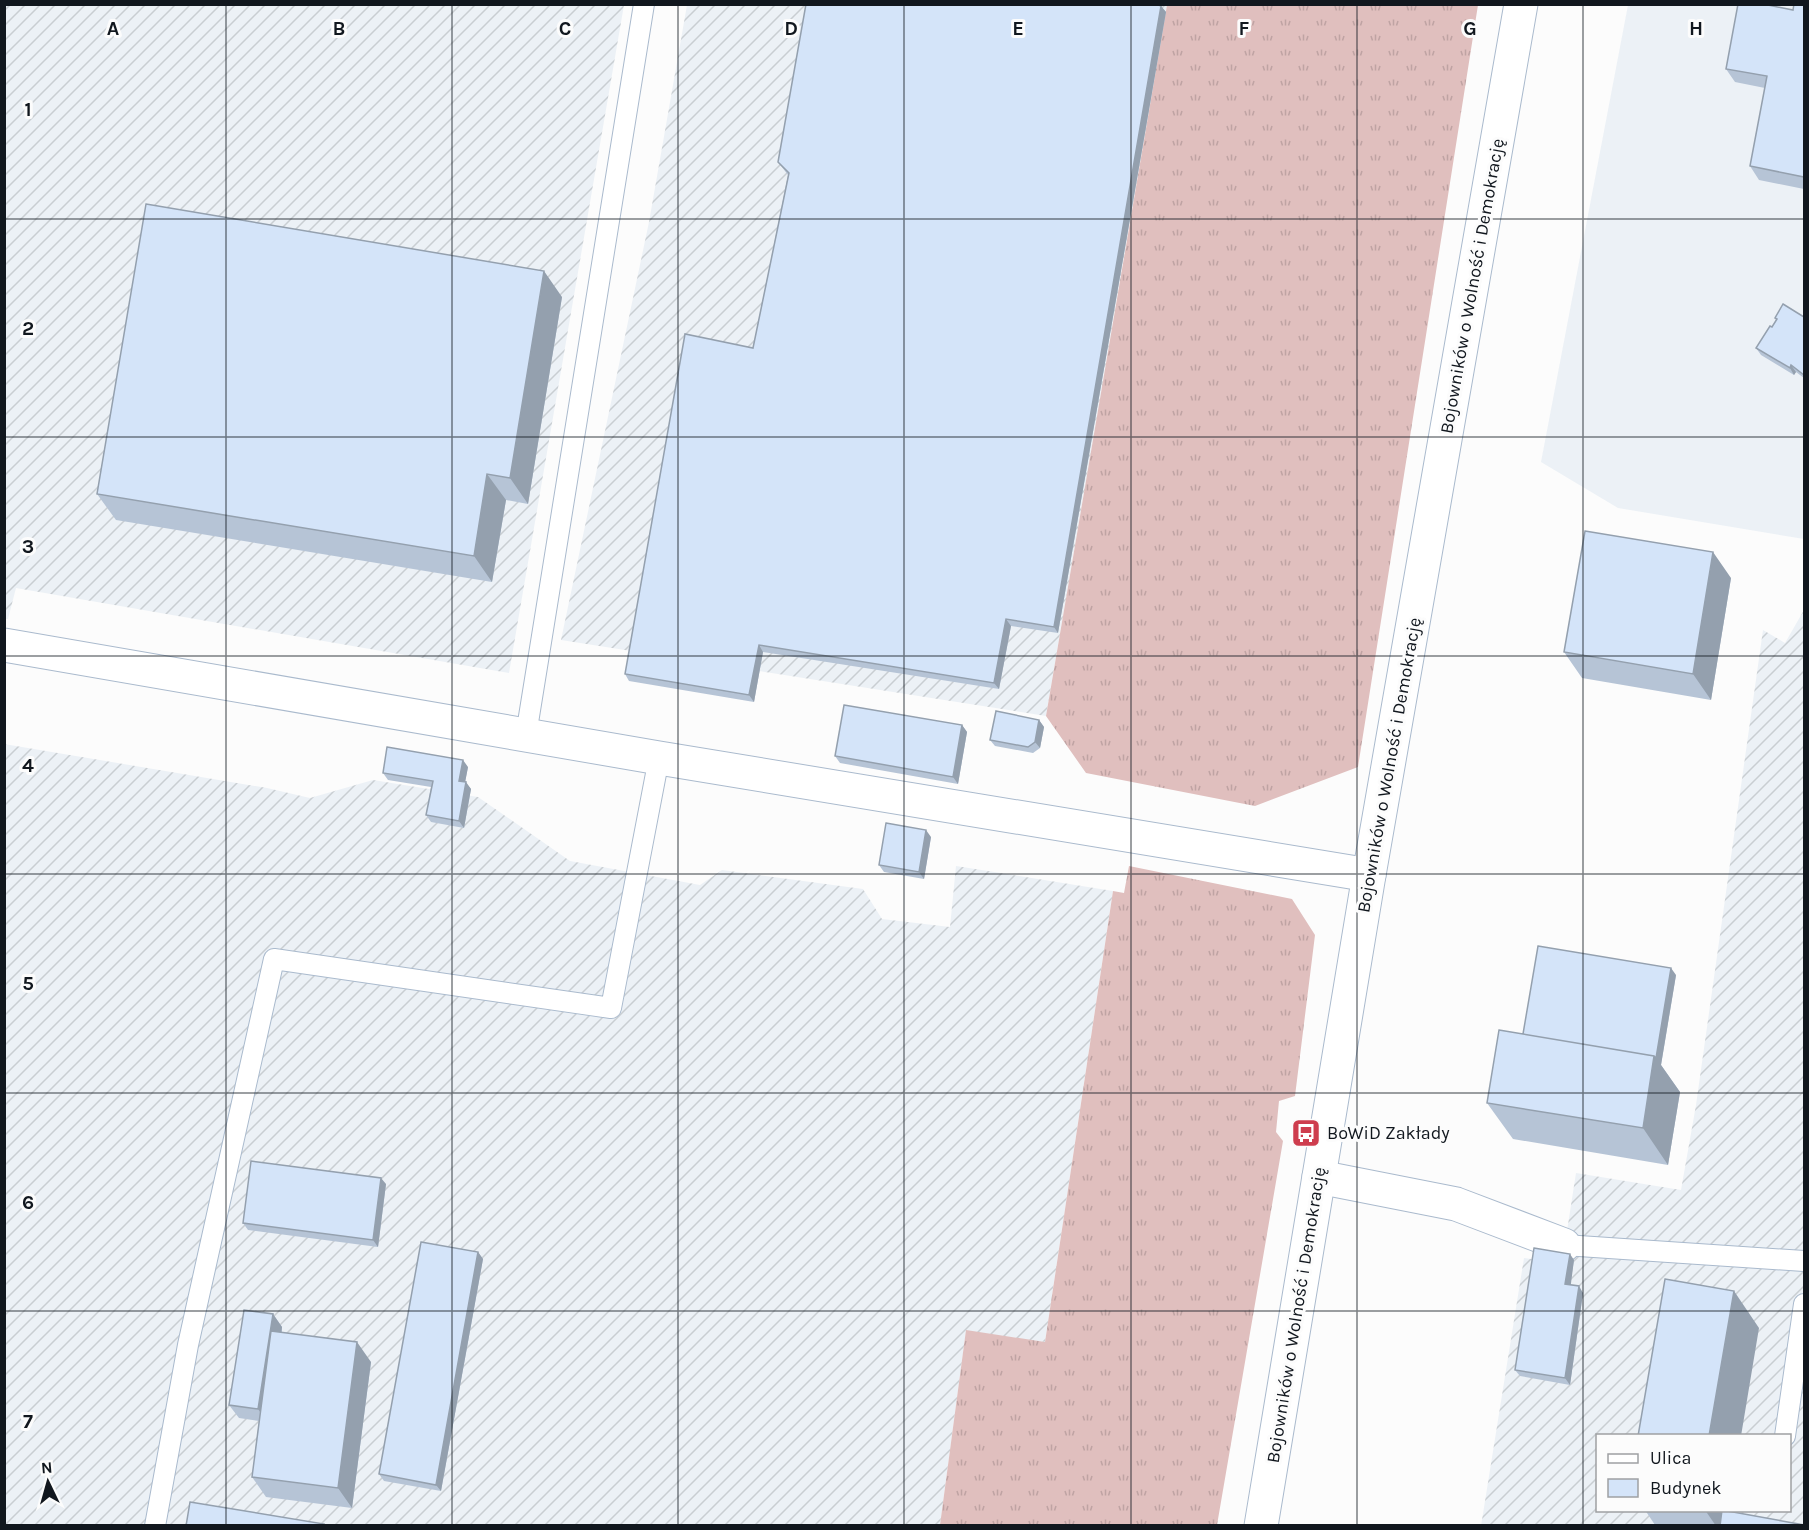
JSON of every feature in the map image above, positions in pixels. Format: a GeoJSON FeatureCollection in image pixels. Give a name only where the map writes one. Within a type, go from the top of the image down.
{"type":"FeatureCollection","features":[{"type":"Feature","properties":{"kind":"street","name":"Bojowników o Wolność i Demokrację"},"geometry":{"type":"LineString","coordinates":[[1261,1526],[1369,875],[1521,4]]}},
{"type":"Feature","properties":{"kind":"street"},"geometry":{"type":"LineString","coordinates":[[4,645],[659,758],[1369,875]]}},
{"type":"Feature","properties":{"kind":"street"},"geometry":{"type":"LineString","coordinates":[[1319,1177],[1456,1204],[1564,1245]]}},
{"type":"Feature","properties":{"kind":"lane"},"geometry":{"type":"LineString","coordinates":[[526,735],[644,4]]}},
{"type":"Feature","properties":{"kind":"lane"},"geometry":{"type":"LineString","coordinates":[[155,1526],[188,1345],[273,959],[611,1008],[659,758]]}},
{"type":"Feature","properties":{"kind":"lane"},"geometry":{"type":"LineString","coordinates":[[1564,1245],[1804,1261]]}},
{"type":"Feature","properties":{"kind":"lane"},"geometry":{"type":"LineString","coordinates":[[1785,1434],[1804,1304]]}},
{"type":"Feature","properties":{"kind":"shaded area"},"geometry":{"type":"Polygon","coordinates":[[[5,5],[624,5],[509,673],[16,588],[8,619],[5,619],[5,5]]]}},
{"type":"Feature","properties":{"kind":"shaded area"},"geometry":{"type":"Polygon","coordinates":[[[687,5],[1167,5],[1046,716],[561,640],[649,222],[687,5]]]}},
{"type":"Feature","properties":{"kind":"shaded area"},"geometry":{"type":"Polygon","coordinates":[[[1628,5],[1804,5],[1804,539],[1618,508],[1541,462],[1628,5]]]}},
{"type":"Feature","properties":{"kind":"shaded area"},"geometry":{"type":"Polygon","coordinates":[[[1804,610],[1804,1525],[1481,1526],[1524,1258],[1562,1263],[1576,1173],[1681,1190],[1696,1105],[1763,630],[1785,643],[1804,610]]]}},
{"type":"Feature","properties":{"kind":"shaded area"},"geometry":{"type":"Polygon","coordinates":[[[4,744],[267,788],[310,798],[373,780],[478,797],[570,861],[700,885],[722,870],[863,889],[882,919],[950,927],[956,866],[1113,891],[1045,1342],[966,1331],[940,1525],[5,1525],[4,744]]]}},
{"type":"Feature","properties":{"kind":"green space"},"geometry":{"type":"Polygon","coordinates":[[[1167,5],[1478,5],[1358,767],[1255,806],[1086,773],[1046,716],[1167,5]]]}},
{"type":"Feature","properties":{"kind":"green space"},"geometry":{"type":"Polygon","coordinates":[[[1129,866],[1292,899],[1315,935],[1295,1096],[1279,1101],[1276,1132],[1283,1141],[1217,1525],[940,1525],[966,1330],[1045,1342],[1113,891],[1124,893],[1129,866]]]}},
{"type":"Feature","properties":{"kind":"building"},"geometry":{"type":"Polygon","coordinates":[[[806,4],[1156,4],[1161,6],[1054,627],[1006,619],[994,683],[759,645],[749,695],[625,674],[685,334],[753,348],[789,173],[778,162],[806,4]]]}},
{"type":"Feature","properties":{"kind":"building"},"geometry":{"type":"Polygon","coordinates":[[[1738,4],[1763,4],[1793,10],[1794,4],[1804,4],[1804,177],[1750,166],[1767,76],[1726,69],[1738,4]]]}},
{"type":"Feature","properties":{"kind":"building"},"geometry":{"type":"Polygon","coordinates":[[[146,204],[544,271],[510,478],[487,474],[474,556],[97,494],[146,204]]]}},
{"type":"Feature","properties":{"kind":"building"},"geometry":{"type":"Polygon","coordinates":[[[1783,304],[1804,317],[1804,375],[1791,365],[1790,368],[1756,348],[1777,319],[1775,318],[1783,304]]]}},
{"type":"Feature","properties":{"kind":"building"},"geometry":{"type":"Polygon","coordinates":[[[1585,531],[1713,552],[1693,674],[1564,652],[1585,531]]]}},
{"type":"Feature","properties":{"kind":"building"},"geometry":{"type":"Polygon","coordinates":[[[844,705],[962,725],[953,777],[835,756],[844,705]]]}},
{"type":"Feature","properties":{"kind":"building"},"geometry":{"type":"Polygon","coordinates":[[[996,711],[1039,720],[1035,742],[1028,747],[990,740],[996,711]]]}},
{"type":"Feature","properties":{"kind":"building"},"geometry":{"type":"Polygon","coordinates":[[[387,747],[463,760],[459,781],[466,782],[459,821],[426,815],[433,781],[383,773],[387,747]]]}},
{"type":"Feature","properties":{"kind":"building"},"geometry":{"type":"Polygon","coordinates":[[[886,823],[926,830],[919,872],[879,865],[886,823]]]}},
{"type":"Feature","properties":{"kind":"building"},"geometry":{"type":"Polygon","coordinates":[[[1538,946],[1671,968],[1656,1058],[1523,1034],[1538,946]]]}},
{"type":"Feature","properties":{"kind":"building"},"geometry":{"type":"Polygon","coordinates":[[[1499,1030],[1654,1056],[1643,1128],[1487,1103],[1499,1030]]]}},
{"type":"Feature","properties":{"kind":"building"},"geometry":{"type":"Polygon","coordinates":[[[251,1161],[381,1178],[373,1240],[243,1223],[251,1161]]]}},
{"type":"Feature","properties":{"kind":"building"},"geometry":{"type":"Polygon","coordinates":[[[421,1242],[478,1252],[436,1485],[379,1474],[421,1242]]]}},
{"type":"Feature","properties":{"kind":"building"},"geometry":{"type":"Polygon","coordinates":[[[1534,1248],[1570,1254],[1565,1284],[1579,1286],[1565,1378],[1515,1370],[1534,1248]]]}},
{"type":"Feature","properties":{"kind":"building"},"geometry":{"type":"Polygon","coordinates":[[[1665,1279],[1734,1291],[1709,1434],[1638,1434],[1665,1279]]]}},
{"type":"Feature","properties":{"kind":"building"},"geometry":{"type":"Polygon","coordinates":[[[244,1310],[273,1314],[258,1409],[229,1405],[244,1310]]]}},
{"type":"Feature","properties":{"kind":"building"},"geometry":{"type":"Polygon","coordinates":[[[271,1331],[357,1342],[338,1488],[252,1477],[271,1331]]]}},
{"type":"Feature","properties":{"kind":"building"},"geometry":{"type":"Polygon","coordinates":[[[190,1502],[324,1524],[323,1526],[186,1526],[190,1502]]]}},
{"type":"Feature","properties":{"kind":"building"},"geometry":{"type":"Polygon","coordinates":[[[1722,1512],[1804,1525],[1804,1526],[1720,1526],[1722,1512]]]}},
{"type":"Feature","properties":{"kind":"place","name":"BoWiD Zakłady"},"geometry":{"type":"Point","coordinates":[1306,1133]}}]}
